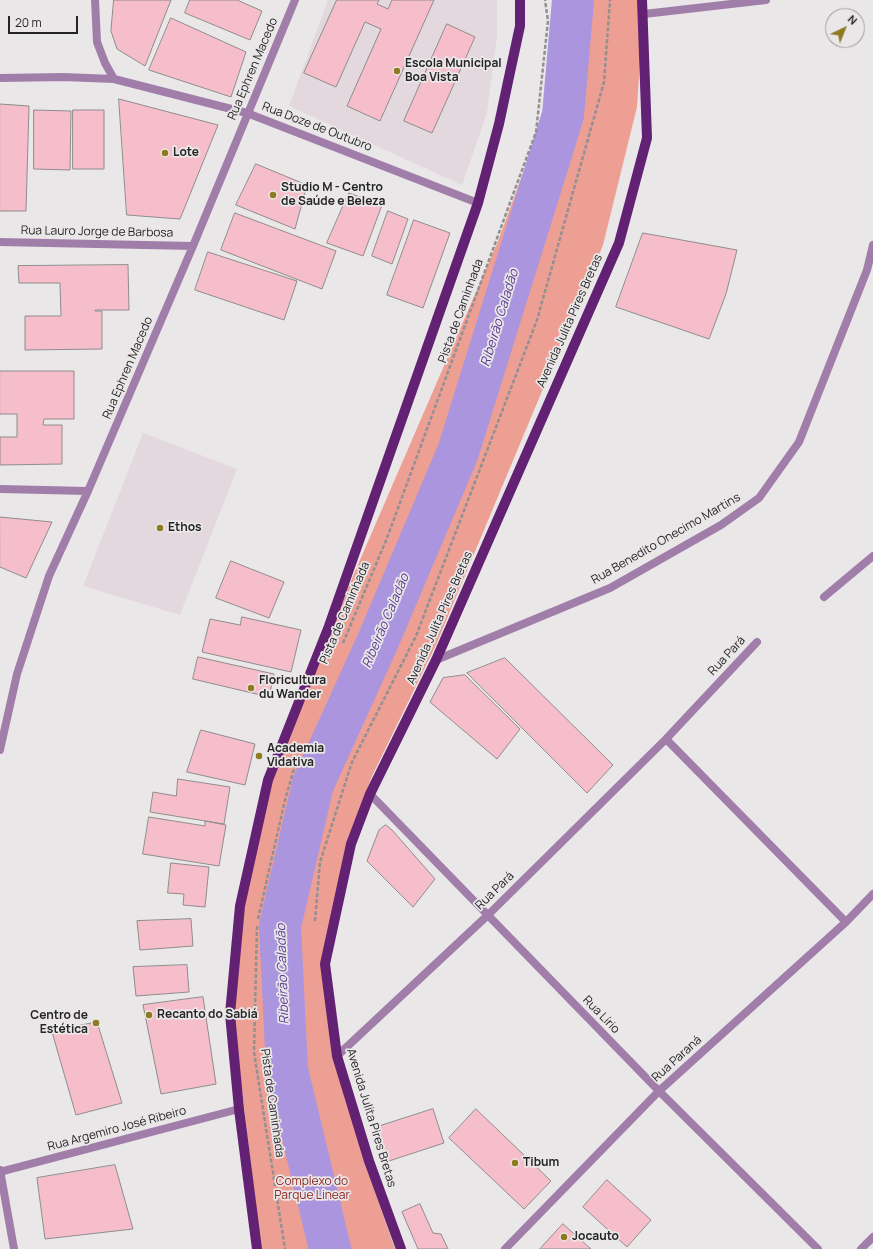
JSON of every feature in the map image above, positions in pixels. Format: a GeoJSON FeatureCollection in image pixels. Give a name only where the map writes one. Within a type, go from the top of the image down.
{"type":"FeatureCollection","features":[{"type":"Feature","properties":{"kind":"main road"},"geometry":{"type":"LineString","coordinates":[[257,1249],[230,1014],[240,906],[268,780],[329,626],[478,203],[499,124],[520,26],[520,0]]}},
{"type":"Feature","properties":{"kind":"main road","name":"Avenida Julita Pires Bretas"},"geometry":{"type":"LineString","coordinates":[[401,1249],[369,1161],[336,1056],[325,964],[350,844],[370,794],[436,660],[619,243],[647,138],[644,14],[642,0]]}},
{"type":"Feature","properties":{"kind":"street"},"geometry":{"type":"LineString","coordinates":[[95,0],[97,42],[105,63],[114,79]]}},
{"type":"Feature","properties":{"kind":"street","name":"Rua Ephren Macedo"},"geometry":{"type":"LineString","coordinates":[[0,750],[17,674],[49,576],[88,491],[193,246],[295,0]]}},
{"type":"Feature","properties":{"kind":"street"},"geometry":{"type":"LineString","coordinates":[[644,14],[766,0]]}},
{"type":"Feature","properties":{"kind":"street","name":"Rua Doze de Outubro"},"geometry":{"type":"LineString","coordinates":[[0,78],[63,77],[114,79],[247,113],[478,203]]}},
{"type":"Feature","properties":{"kind":"street","name":"Rua Lauro Jorge de Barbosa"},"geometry":{"type":"LineString","coordinates":[[0,242],[193,246]]}},
{"type":"Feature","properties":{"kind":"street","name":"Rua Benedito Onecimo Martins"},"geometry":{"type":"LineString","coordinates":[[436,660],[610,588],[721,525],[759,498],[800,442],[870,269],[873,245]]}},
{"type":"Feature","properties":{"kind":"street"},"geometry":{"type":"LineString","coordinates":[[0,489],[88,491]]}},
{"type":"Feature","properties":{"kind":"street"},"geometry":{"type":"LineString","coordinates":[[824,597],[873,556]]}},
{"type":"Feature","properties":{"kind":"street","name":"Rua Pará"},"geometry":{"type":"LineString","coordinates":[[336,1056],[488,915],[666,739],[757,642]]}},
{"type":"Feature","properties":{"kind":"street"},"geometry":{"type":"LineString","coordinates":[[666,739],[846,922]]}},
{"type":"Feature","properties":{"kind":"street","name":"Rua Lírio"},"geometry":{"type":"LineString","coordinates":[[370,794],[659,1091],[818,1249]]}},
{"type":"Feature","properties":{"kind":"street","name":"Rua Paraná"},"geometry":{"type":"LineString","coordinates":[[505,1249],[659,1091],[846,922],[873,894]]}},
{"type":"Feature","properties":{"kind":"street","name":"Rua Argemiro José Ribeiro"},"geometry":{"type":"LineString","coordinates":[[0,1171],[240,1109]]}},
{"type":"Feature","properties":{"kind":"street"},"geometry":{"type":"LineString","coordinates":[[0,1171],[14,1249]]}},
{"type":"Feature","properties":{"kind":"street"},"geometry":{"type":"LineString","coordinates":[[861,1249],[873,1237]]}},
{"type":"Feature","properties":{"kind":"path","name":"Pista de Caminhada"},"geometry":{"type":"LineString","coordinates":[[341,646],[387,538],[536,132],[548,21],[545,0]]}},
{"type":"Feature","properties":{"kind":"path","name":"Pista de Caminhada"},"geometry":{"type":"LineString","coordinates":[[286,1249],[254,1052],[257,921],[285,800],[300,748]]}},
{"type":"Feature","properties":{"kind":"shaded area","name":"Escola Municipal Boa Vista"},"geometry":{"type":"Polygon","coordinates":[[[328,0],[497,0],[497,36],[487,113],[462,185],[289,106],[328,0]]]}},
{"type":"Feature","properties":{"kind":"shaded area","name":"Ethos"},"geometry":{"type":"Polygon","coordinates":[[[143,433],[237,469],[180,615],[83,586],[143,433]]]}},
{"type":"Feature","properties":{"kind":"green space","name":"Complexo do Parque Linear"},"geometry":{"type":"Polygon","coordinates":[[[556,0],[642,0],[643,14],[637,107],[603,245],[436,645],[372,776],[345,850],[322,967],[366,1166],[395,1249],[261,1249],[233,1014],[241,907],[271,782],[331,627],[498,241],[531,151],[555,95],[560,32],[556,0]]]}},
{"type":"Feature","properties":{"kind":"building"},"geometry":{"type":"Polygon","coordinates":[[[114,0],[171,0],[145,66],[117,49],[111,31],[114,0]]]}},
{"type":"Feature","properties":{"kind":"building"},"geometry":{"type":"Polygon","coordinates":[[[190,0],[237,0],[262,11],[250,40],[185,13],[190,0]]]}},
{"type":"Feature","properties":{"kind":"building"},"geometry":{"type":"Polygon","coordinates":[[[337,0],[379,0],[377,4],[388,9],[392,0],[434,0],[380,121],[347,106],[381,29],[365,22],[336,87],[304,73],[337,0]]]}},
{"type":"Feature","properties":{"kind":"building"},"geometry":{"type":"Polygon","coordinates":[[[171,18],[246,52],[231,97],[149,70],[171,18]]]}},
{"type":"Feature","properties":{"kind":"building"},"geometry":{"type":"Polygon","coordinates":[[[447,24],[475,37],[432,133],[404,121],[447,24]]]}},
{"type":"Feature","properties":{"kind":"building","name":"Lote"},"geometry":{"type":"Polygon","coordinates":[[[119,99],[218,125],[180,219],[127,215],[119,99]]]}},
{"type":"Feature","properties":{"kind":"building"},"geometry":{"type":"Polygon","coordinates":[[[0,104],[29,106],[26,211],[0,211],[0,104]]]}},
{"type":"Feature","properties":{"kind":"building"},"geometry":{"type":"Polygon","coordinates":[[[34,110],[71,111],[70,170],[34,169],[34,110]]]}},
{"type":"Feature","properties":{"kind":"building"},"geometry":{"type":"Polygon","coordinates":[[[73,110],[104,110],[104,169],[73,169],[73,110]]]}},
{"type":"Feature","properties":{"kind":"building","name":"Studio M - Centro de Saúde e Beleza"},"geometry":{"type":"Polygon","coordinates":[[[256,164],[307,185],[295,229],[236,205],[256,164]]]}},
{"type":"Feature","properties":{"kind":"building"},"geometry":{"type":"Polygon","coordinates":[[[349,193],[382,205],[363,256],[327,243],[349,193]]]}},
{"type":"Feature","properties":{"kind":"building"},"geometry":{"type":"Polygon","coordinates":[[[388,211],[408,219],[392,264],[372,256],[388,211]]]}},
{"type":"Feature","properties":{"kind":"building"},"geometry":{"type":"Polygon","coordinates":[[[235,213],[336,251],[322,289],[221,250],[235,213]]]}},
{"type":"Feature","properties":{"kind":"building"},"geometry":{"type":"Polygon","coordinates":[[[414,220],[450,233],[423,308],[387,295],[414,220]]]}},
{"type":"Feature","properties":{"kind":"building"},"geometry":{"type":"Polygon","coordinates":[[[643,233],[737,250],[726,294],[709,339],[616,307],[643,233]]]}},
{"type":"Feature","properties":{"kind":"building"},"geometry":{"type":"Polygon","coordinates":[[[208,252],[297,281],[284,320],[195,290],[208,252]]]}},
{"type":"Feature","properties":{"kind":"building"},"geometry":{"type":"Polygon","coordinates":[[[128,265],[129,310],[95,310],[102,311],[102,349],[25,350],[25,316],[61,316],[60,283],[19,283],[18,266],[128,265]]]}},
{"type":"Feature","properties":{"kind":"building"},"geometry":{"type":"Polygon","coordinates":[[[0,371],[74,371],[74,419],[44,419],[43,425],[62,425],[62,464],[0,465],[0,437],[17,437],[17,414],[0,414],[0,371]]]}},
{"type":"Feature","properties":{"kind":"building"},"geometry":{"type":"Polygon","coordinates":[[[0,517],[52,522],[26,578],[0,567],[0,517]]]}},
{"type":"Feature","properties":{"kind":"building"},"geometry":{"type":"Polygon","coordinates":[[[231,561],[284,582],[269,618],[216,598],[231,561]]]}},
{"type":"Feature","properties":{"kind":"building"},"geometry":{"type":"Polygon","coordinates":[[[242,617],[301,630],[291,672],[202,652],[210,619],[240,625],[242,617]]]}},
{"type":"Feature","properties":{"kind":"building"},"geometry":{"type":"Polygon","coordinates":[[[198,657],[274,674],[269,697],[193,679],[198,657]]]}},
{"type":"Feature","properties":{"kind":"building"},"geometry":{"type":"Polygon","coordinates":[[[505,658],[613,765],[587,793],[467,673],[505,658]]]}},
{"type":"Feature","properties":{"kind":"building"},"geometry":{"type":"Polygon","coordinates":[[[465,675],[520,729],[497,759],[430,702],[443,678],[465,675]]]}},
{"type":"Feature","properties":{"kind":"building"},"geometry":{"type":"Polygon","coordinates":[[[201,730],[255,744],[245,785],[187,772],[201,730]]]}},
{"type":"Feature","properties":{"kind":"building"},"geometry":{"type":"Polygon","coordinates":[[[178,779],[230,787],[224,824],[150,812],[153,792],[176,796],[178,779]]]}},
{"type":"Feature","properties":{"kind":"building"},"geometry":{"type":"Polygon","coordinates":[[[149,817],[205,826],[205,821],[226,825],[219,866],[143,854],[149,817]]]}},
{"type":"Feature","properties":{"kind":"building"},"geometry":{"type":"Polygon","coordinates":[[[386,825],[435,879],[413,907],[367,861],[379,830],[386,825]]]}},
{"type":"Feature","properties":{"kind":"building"},"geometry":{"type":"Polygon","coordinates":[[[171,863],[209,867],[205,907],[183,905],[184,894],[168,893],[171,863]]]}},
{"type":"Feature","properties":{"kind":"building"},"geometry":{"type":"Polygon","coordinates":[[[191,919],[193,946],[140,950],[137,921],[191,919]]]}},
{"type":"Feature","properties":{"kind":"building"},"geometry":{"type":"Polygon","coordinates":[[[187,965],[189,992],[136,996],[133,967],[187,965]]]}},
{"type":"Feature","properties":{"kind":"building"},"geometry":{"type":"Polygon","coordinates":[[[203,997],[216,1084],[161,1094],[143,1005],[203,997]]]}},
{"type":"Feature","properties":{"kind":"building"},"geometry":{"type":"Polygon","coordinates":[[[97,1022],[122,1103],[76,1115],[52,1032],[97,1022]]]}},
{"type":"Feature","properties":{"kind":"building"},"geometry":{"type":"Polygon","coordinates":[[[433,1109],[444,1143],[386,1162],[374,1128],[433,1109]]]}},
{"type":"Feature","properties":{"kind":"building"},"geometry":{"type":"Polygon","coordinates":[[[476,1109],[551,1181],[524,1209],[449,1138],[476,1109]]]}},
{"type":"Feature","properties":{"kind":"building"},"geometry":{"type":"Polygon","coordinates":[[[115,1165],[133,1229],[45,1239],[37,1178],[115,1165]]]}},
{"type":"Feature","properties":{"kind":"building"},"geometry":{"type":"Polygon","coordinates":[[[607,1180],[651,1220],[627,1247],[583,1207],[607,1180]]]}},
{"type":"Feature","properties":{"kind":"building"},"geometry":{"type":"Polygon","coordinates":[[[420,1204],[433,1233],[441,1234],[448,1249],[418,1249],[402,1212],[420,1204]]]}},
{"type":"Feature","properties":{"kind":"building","name":"Jocauto"},"geometry":{"type":"Polygon","coordinates":[[[563,1224],[591,1249],[540,1249],[563,1224]]]}},
{"type":"Feature","properties":{"kind":"waterway","name":"Ribeirão Caladão"},"geometry":{"type":"LineString","coordinates":[[330,1249],[287,1070],[280,926],[313,784],[378,641],[458,452],[563,115],[573,0]]}},
{"type":"Feature","properties":{"kind":"place","name":"Escola Municipal Boa Vista"},"geometry":{"type":"Point","coordinates":[397,71]}},
{"type":"Feature","properties":{"kind":"place","name":"Lote"},"geometry":{"type":"Point","coordinates":[165,153]}},
{"type":"Feature","properties":{"kind":"place","name":"Studio M - Centro de Saúde e Beleza"},"geometry":{"type":"Point","coordinates":[273,195]}},
{"type":"Feature","properties":{"kind":"place","name":"Ethos"},"geometry":{"type":"Point","coordinates":[160,528]}},
{"type":"Feature","properties":{"kind":"place","name":"Floricultura du Wander"},"geometry":{"type":"Point","coordinates":[251,688]}},
{"type":"Feature","properties":{"kind":"place","name":"Academia Vidativa"},"geometry":{"type":"Point","coordinates":[259,756]}},
{"type":"Feature","properties":{"kind":"place","name":"Recanto do Sabiá"},"geometry":{"type":"Point","coordinates":[149,1015]}},
{"type":"Feature","properties":{"kind":"place","name":"Centro de Estética"},"geometry":{"type":"Point","coordinates":[96,1023]}},
{"type":"Feature","properties":{"kind":"place","name":"Tibum"},"geometry":{"type":"Point","coordinates":[515,1163]}},
{"type":"Feature","properties":{"kind":"place","name":"Jocauto"},"geometry":{"type":"Point","coordinates":[564,1237]}}]}
